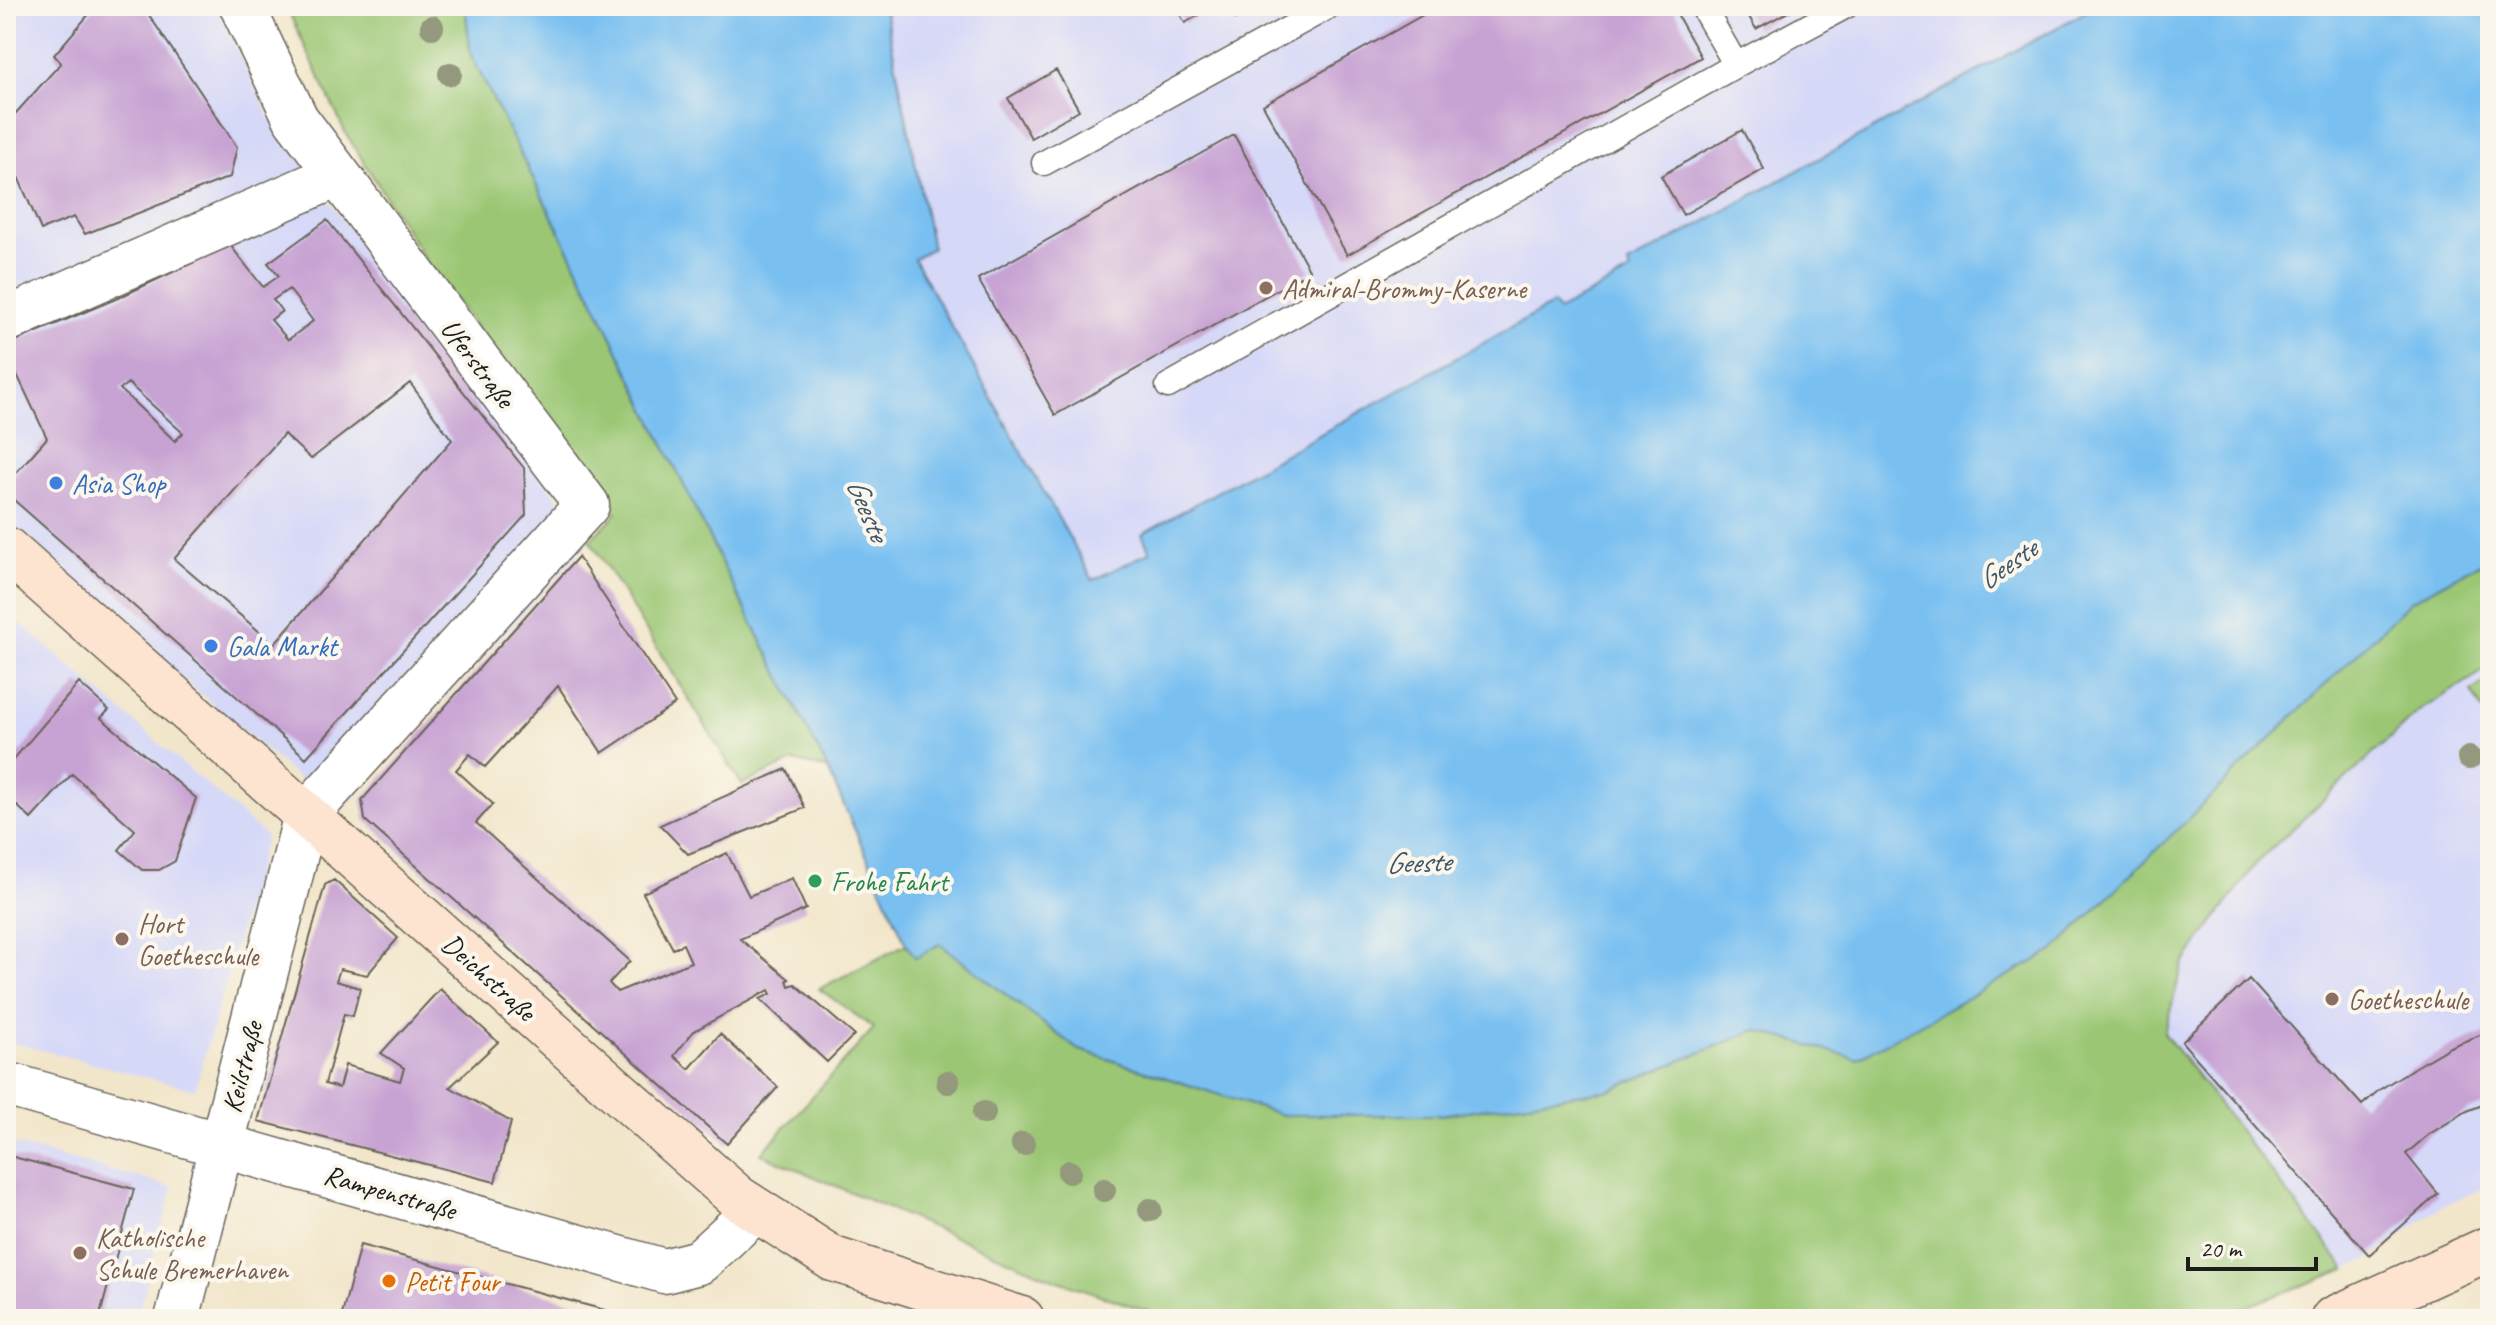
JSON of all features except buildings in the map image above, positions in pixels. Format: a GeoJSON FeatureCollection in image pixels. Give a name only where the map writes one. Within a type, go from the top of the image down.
{"type":"FeatureCollection","features":[{"type":"Feature","properties":{"kind":"main road","name":"Deichstraße"},"geometry":{"type":"LineString","coordinates":[[6,549],[738,1198],[833,1259],[1022,1319]]}},
{"type":"Feature","properties":{"kind":"main road"},"geometry":{"type":"LineString","coordinates":[[2333,1319],[2490,1248]]}},
{"type":"Feature","properties":{"kind":"street"},"geometry":{"type":"LineString","coordinates":[[6,320],[337,175],[296,119],[242,6]]}},
{"type":"Feature","properties":{"kind":"street","name":"Uferstraße"},"geometry":{"type":"LineString","coordinates":[[306,815],[587,505],[337,175]]}},
{"type":"Feature","properties":{"kind":"street","name":"Keilstraße"},"geometry":{"type":"LineString","coordinates":[[177,1319],[306,815]]}},
{"type":"Feature","properties":{"kind":"street","name":"Rampenstraße"},"geometry":{"type":"LineString","coordinates":[[6,1084],[664,1271],[699,1262],[756,1210]]}},
{"type":"Feature","properties":{"kind":"lane"},"geometry":{"type":"LineString","coordinates":[[1044,163],[1330,6]]}},
{"type":"Feature","properties":{"kind":"lane"},"geometry":{"type":"LineString","coordinates":[[1702,6],[1736,65]]}},
{"type":"Feature","properties":{"kind":"lane"},"geometry":{"type":"LineString","coordinates":[[1168,386],[1846,6]]}},
{"type":"Feature","properties":{"kind":"shaded area"},"geometry":{"type":"Polygon","coordinates":[[[6,6],[216,6],[269,116],[332,205],[590,540],[339,813],[6,526],[6,6]]]}},
{"type":"Feature","properties":{"kind":"shaded area","name":"Admiral-Brommy-Kaserne"},"geometry":{"type":"Polygon","coordinates":[[[884,6],[2096,6],[1628,264],[1631,272],[1558,312],[1552,305],[1142,533],[1151,552],[1093,580],[914,258],[931,248],[884,6]]]}},
{"type":"Feature","properties":{"kind":"shaded area","name":"Hort Goetheschule"},"geometry":{"type":"Polygon","coordinates":[[[6,611],[266,836],[195,1090],[6,1041],[6,611]]]}},
{"type":"Feature","properties":{"kind":"shaded area","name":"Goetheschule"},"geometry":{"type":"Polygon","coordinates":[[[2490,667],[2490,1185],[2439,1208],[2372,1257],[2346,1269],[2164,1033],[2183,964],[2258,861],[2419,711],[2490,667]]]}},
{"type":"Feature","properties":{"kind":"shaded area","name":"Katholische Schule Bremerhaven"},"geometry":{"type":"Polygon","coordinates":[[[6,1142],[173,1187],[137,1319],[6,1319],[6,1142]]]}},
{"type":"Feature","properties":{"kind":"green space"},"geometry":{"type":"Polygon","coordinates":[[[286,6],[465,6],[471,55],[727,574],[828,769],[793,761],[742,785],[590,540],[617,513],[427,263],[345,132],[286,6]]]}},
{"type":"Feature","properties":{"kind":"green space"},"geometry":{"type":"Polygon","coordinates":[[[2490,558],[2490,667],[2419,711],[2258,861],[2183,964],[2164,1033],[2346,1269],[2214,1319],[1171,1319],[1053,1279],[761,1154],[874,1028],[819,989],[906,944],[916,958],[940,944],[1077,1049],[1282,1115],[1440,1115],[1609,1090],[1756,1030],[1857,1059],[2412,600],[2490,558]]]}},
{"type":"Feature","properties":{"kind":"green space"},"geometry":{"type":"Polygon","coordinates":[[[2490,680],[2490,714],[2483,712],[2471,691],[2490,680]]]}},
{"type":"Feature","properties":{"kind":"water","name":"Geeste"},"geometry":{"type":"Polygon","coordinates":[[[465,6],[884,6],[932,248],[914,259],[1093,580],[1150,552],[1142,534],[1553,304],[1558,311],[1630,272],[1628,264],[2096,6],[2490,6],[2490,558],[2412,600],[2053,951],[1857,1059],[1756,1030],[1609,1090],[1440,1115],[1282,1115],[1077,1049],[940,944],[916,958],[906,944],[825,763],[727,574],[471,55],[465,6]]]}},
{"type":"Feature","properties":{"kind":"place","name":"Admiral-Brommy-Kaserne"},"geometry":{"type":"Point","coordinates":[1266,288]}},
{"type":"Feature","properties":{"kind":"place","name":"Asia Shop"},"geometry":{"type":"Point","coordinates":[56,483]}},
{"type":"Feature","properties":{"kind":"place","name":"Gala Markt"},"geometry":{"type":"Point","coordinates":[211,646]}},
{"type":"Feature","properties":{"kind":"place","name":"Frohe Fahrt"},"geometry":{"type":"Point","coordinates":[815,881]}},
{"type":"Feature","properties":{"kind":"place","name":"Hort Goetheschule"},"geometry":{"type":"Point","coordinates":[122,939]}},
{"type":"Feature","properties":{"kind":"place","name":"Goetheschule"},"geometry":{"type":"Point","coordinates":[2332,999]}},
{"type":"Feature","properties":{"kind":"place","name":"Katholische Schule Bremerhaven"},"geometry":{"type":"Point","coordinates":[80,1253]}},
{"type":"Feature","properties":{"kind":"place","name":"Petit Four"},"geometry":{"type":"Point","coordinates":[389,1281]}}]}
